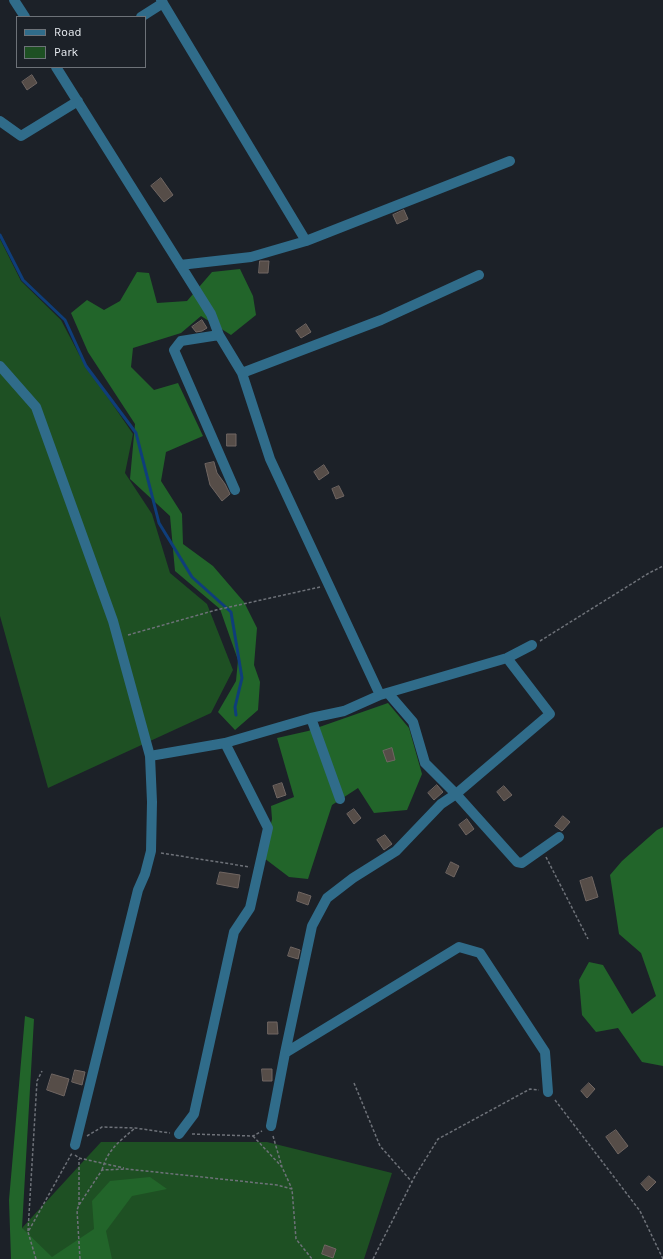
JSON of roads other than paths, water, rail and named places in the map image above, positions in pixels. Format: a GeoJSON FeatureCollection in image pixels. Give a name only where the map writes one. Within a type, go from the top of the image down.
{"type":"FeatureCollection","features":[{"type":"Feature","properties":{"kind":"street"},"geometry":{"type":"LineString","coordinates":[[14,0],[24,16]]}},
{"type":"Feature","properties":{"kind":"street"},"geometry":{"type":"LineString","coordinates":[[143,16],[162,1],[306,241]]}},
{"type":"Feature","properties":{"kind":"street"},"geometry":{"type":"LineString","coordinates":[[61,69],[78,101],[211,314],[218,335],[242,373],[270,459],[328,585],[384,694],[413,722],[425,763],[456,794],[517,862],[522,863],[559,837]]}},
{"type":"Feature","properties":{"kind":"street"},"geometry":{"type":"LineString","coordinates":[[0,121],[21,136],[78,101]]}},
{"type":"Feature","properties":{"kind":"street"},"geometry":{"type":"LineString","coordinates":[[180,265],[251,257],[306,241],[510,162]]}},
{"type":"Feature","properties":{"kind":"street"},"geometry":{"type":"LineString","coordinates":[[242,373],[381,320],[479,275]]}},
{"type":"Feature","properties":{"kind":"street"},"geometry":{"type":"LineString","coordinates":[[218,335],[181,342],[174,350],[234,490]]}},
{"type":"Feature","properties":{"kind":"street"},"geometry":{"type":"LineString","coordinates":[[0,366],[36,407],[111,613],[150,756],[152,802],[151,852],[145,874],[138,890],[73,1149]]}},
{"type":"Feature","properties":{"kind":"street"},"geometry":{"type":"LineString","coordinates":[[150,756],[225,743],[311,718],[344,711],[384,694],[507,658],[532,645]]}},
{"type":"Feature","properties":{"kind":"street"},"geometry":{"type":"LineString","coordinates":[[271,1126],[312,926],[327,898],[353,878],[396,851],[441,804],[456,794],[550,714],[507,658]]}},
{"type":"Feature","properties":{"kind":"street"},"geometry":{"type":"LineString","coordinates":[[311,718],[340,799]]}},
{"type":"Feature","properties":{"kind":"street"},"geometry":{"type":"LineString","coordinates":[[179,1134],[194,1114],[234,932],[250,908],[268,828],[225,743]]}},
{"type":"Feature","properties":{"kind":"street"},"geometry":{"type":"LineString","coordinates":[[285,1053],[458,947],[480,953],[545,1052],[548,1092]]}},
{"type":"Feature","properties":{"kind":"waterway"},"geometry":{"type":"LineString","coordinates":[[0,235],[23,280],[65,320],[86,366],[136,433],[159,523],[192,577],[231,612],[242,678],[235,707],[236,715]]}}]}
